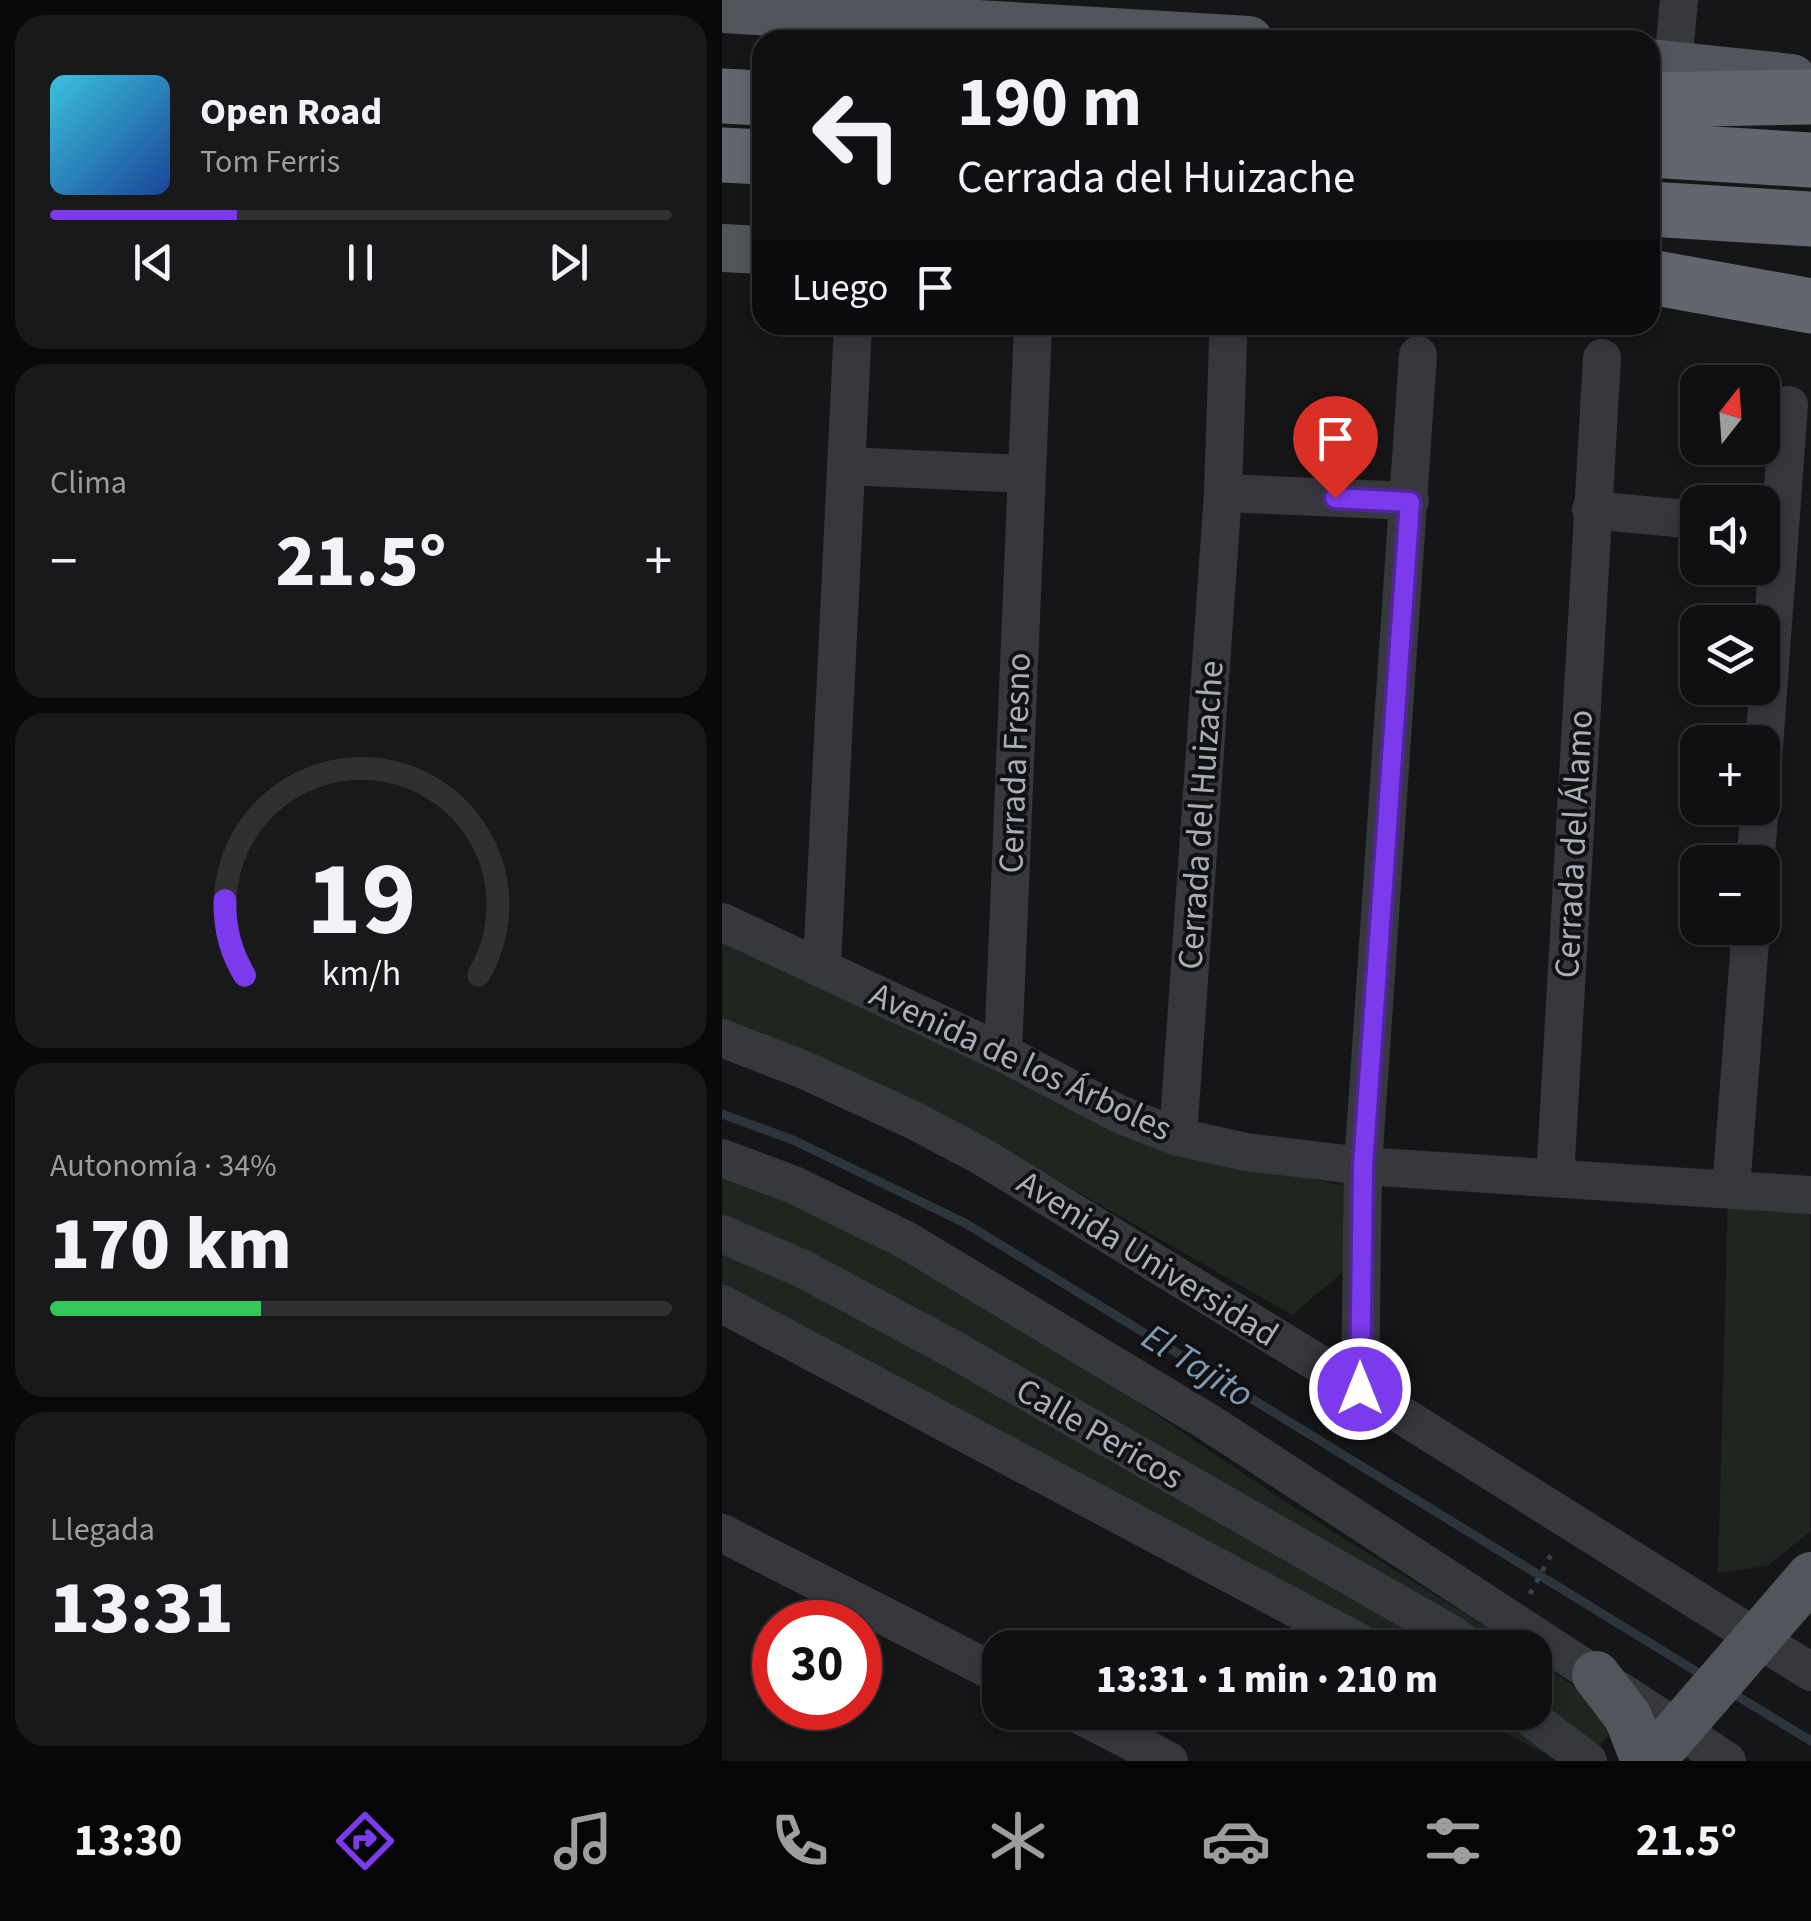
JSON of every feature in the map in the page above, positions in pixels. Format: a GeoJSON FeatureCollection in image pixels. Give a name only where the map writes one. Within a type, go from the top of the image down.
{"type":"FeatureCollection","features":[{"type":"Feature","properties":{"kind":"highway"},"geometry":{"type":"LineString","coordinates":[[1660,76],[1810,97]]}},
{"type":"Feature","properties":{"kind":"highway"},"geometry":{"type":"LineString","coordinates":[[722,96],[752,98]]}},
{"type":"Feature","properties":{"kind":"highway"},"geometry":{"type":"LineString","coordinates":[[1660,151],[1810,160]]}},
{"type":"Feature","properties":{"kind":"highway"},"geometry":{"type":"LineString","coordinates":[[722,155],[752,156]]}},
{"type":"Feature","properties":{"kind":"highway"},"geometry":{"type":"LineString","coordinates":[[1660,211],[1810,219]]}},
{"type":"Feature","properties":{"kind":"highway"},"geometry":{"type":"LineString","coordinates":[[1660,279],[1810,307]]}},
{"type":"Feature","properties":{"kind":"main road"},"geometry":{"type":"LineString","coordinates":[[722,9],[1005,13],[1159,30]]}},
{"type":"Feature","properties":{"kind":"main road"},"geometry":{"type":"LineString","coordinates":[[1660,76],[1810,80]]}},
{"type":"Feature","properties":{"kind":"main road"},"geometry":{"type":"LineString","coordinates":[[722,248],[752,250]]}},
{"type":"Feature","properties":{"kind":"main road"},"geometry":{"type":"LineString","coordinates":[[1660,300],[1810,307]]}},
{"type":"Feature","properties":{"kind":"main road"},"geometry":{"type":"LineString","coordinates":[[1596,1675],[1628,1717],[1666,1729],[1735,1640],[1810,1576]]}},
{"type":"Feature","properties":{"kind":"street"},"geometry":{"type":"LineString","coordinates":[[1660,66],[1679,0]]}},
{"type":"Feature","properties":{"kind":"street"},"geometry":{"type":"LineString","coordinates":[[822,966],[853,335]]}},
{"type":"Feature","properties":{"kind":"street","name":"Cerrada Fresno"},"geometry":{"type":"LineString","coordinates":[[1003,1053],[1032,335]]}},
{"type":"Feature","properties":{"kind":"street","name":"Cerrada del Huizache"},"geometry":{"type":"LineString","coordinates":[[1178,1138],[1223,493],[1228,341]]}},
{"type":"Feature","properties":{"kind":"street"},"geometry":{"type":"LineString","coordinates":[[1360,1389],[1363,1166],[1418,355]]}},
{"type":"Feature","properties":{"kind":"street","name":"Cerrada del Álamo"},"geometry":{"type":"LineString","coordinates":[[1555,1178],[1602,358]]}},
{"type":"Feature","properties":{"kind":"street"},"geometry":{"type":"LineString","coordinates":[[1778,485],[1790,405]]}},
{"type":"Feature","properties":{"kind":"street"},"geometry":{"type":"LineString","coordinates":[[846,466],[1026,474]]}},
{"type":"Feature","properties":{"kind":"street"},"geometry":{"type":"LineString","coordinates":[[1223,493],[1410,502]]}},
{"type":"Feature","properties":{"kind":"street"},"geometry":{"type":"LineString","coordinates":[[1591,510],[1680,518]]}},
{"type":"Feature","properties":{"kind":"street"},"geometry":{"type":"LineString","coordinates":[[1764,725],[1769,585]]}},
{"type":"Feature","properties":{"kind":"street","name":"Avenida de los Árboles"},"geometry":{"type":"LineString","coordinates":[[722,922],[1003,1053],[1119,1114],[1178,1138],[1262,1155],[1363,1166],[1810,1195]]}},
{"type":"Feature","properties":{"kind":"street"},"geometry":{"type":"LineString","coordinates":[[1731,1190],[1750,945]]}},
{"type":"Feature","properties":{"kind":"street","name":"Avenida Universidad"},"geometry":{"type":"LineString","coordinates":[[722,1038],[850,1092],[984,1157],[1360,1389],[1735,1640],[1810,1672]]}},
{"type":"Feature","properties":{"kind":"street"},"geometry":{"type":"LineString","coordinates":[[722,1158],[794,1185],[906,1240],[1208,1422],[1596,1675]]}},
{"type":"Feature","properties":{"kind":"street","name":"Calle Pericos"},"geometry":{"type":"LineString","coordinates":[[722,1234],[801,1268],[951,1348],[1439,1630]]}},
{"type":"Feature","properties":{"kind":"street","name":"Calle Pericos"},"geometry":{"type":"LineString","coordinates":[[722,1304],[1336,1630]]}},
{"type":"Feature","properties":{"kind":"street"},"geometry":{"type":"LineString","coordinates":[[722,1533],[982,1665]]}},
{"type":"Feature","properties":{"kind":"street"},"geometry":{"type":"LineString","coordinates":[[1666,1729],[1727,1761]]}},
{"type":"Feature","properties":{"kind":"street"},"geometry":{"type":"LineString","coordinates":[[1109,1730],[1169,1761]]}},
{"type":"Feature","properties":{"kind":"street"},"geometry":{"type":"LineString","coordinates":[[1546,1730],[1588,1761]]}},
{"type":"Feature","properties":{"kind":"path"},"geometry":{"type":"LineString","coordinates":[[1529,1596],[1561,1538]]}},
{"type":"Feature","properties":{"kind":"shaded area"},"geometry":{"type":"Polygon","coordinates":[[[722,941],[1196,1154],[1358,1189],[1343,1272],[1292,1315],[984,1138],[771,1037],[722,1018],[722,941]]]}},
{"type":"Feature","properties":{"kind":"shaded area"},"geometry":{"type":"Polygon","coordinates":[[[722,1176],[900,1243],[1295,1508],[1492,1630],[1309,1630],[722,1324],[722,1176]]]}},
{"type":"Feature","properties":{"kind":"shaded area"},"geometry":{"type":"Polygon","coordinates":[[[1728,1192],[1810,1196],[1810,1532],[1767,1566],[1718,1573],[1728,1192]]]}},
{"type":"Feature","properties":{"kind":"shaded area"},"geometry":{"type":"Polygon","coordinates":[[[1552,1671],[1620,1719],[1589,1761],[1560,1761],[1500,1730],[1552,1730],[1552,1671]]]}},
{"type":"Feature","properties":{"kind":"waterway","name":"El Tajito"},"geometry":{"type":"LineString","coordinates":[[722,1114],[793,1140],[965,1223],[1707,1678]]}},
{"type":"Feature","properties":{"kind":"waterway","name":"El Tajito"},"geometry":{"type":"LineString","coordinates":[[1729,1691],[1811,1741]]}},
{"type":"Feature","properties":{"kind":"route"},"geometry":{"type":"LineString","coordinates":[[1335,498],[1410,502],[1363,1166],[1360,1389]]}}]}
